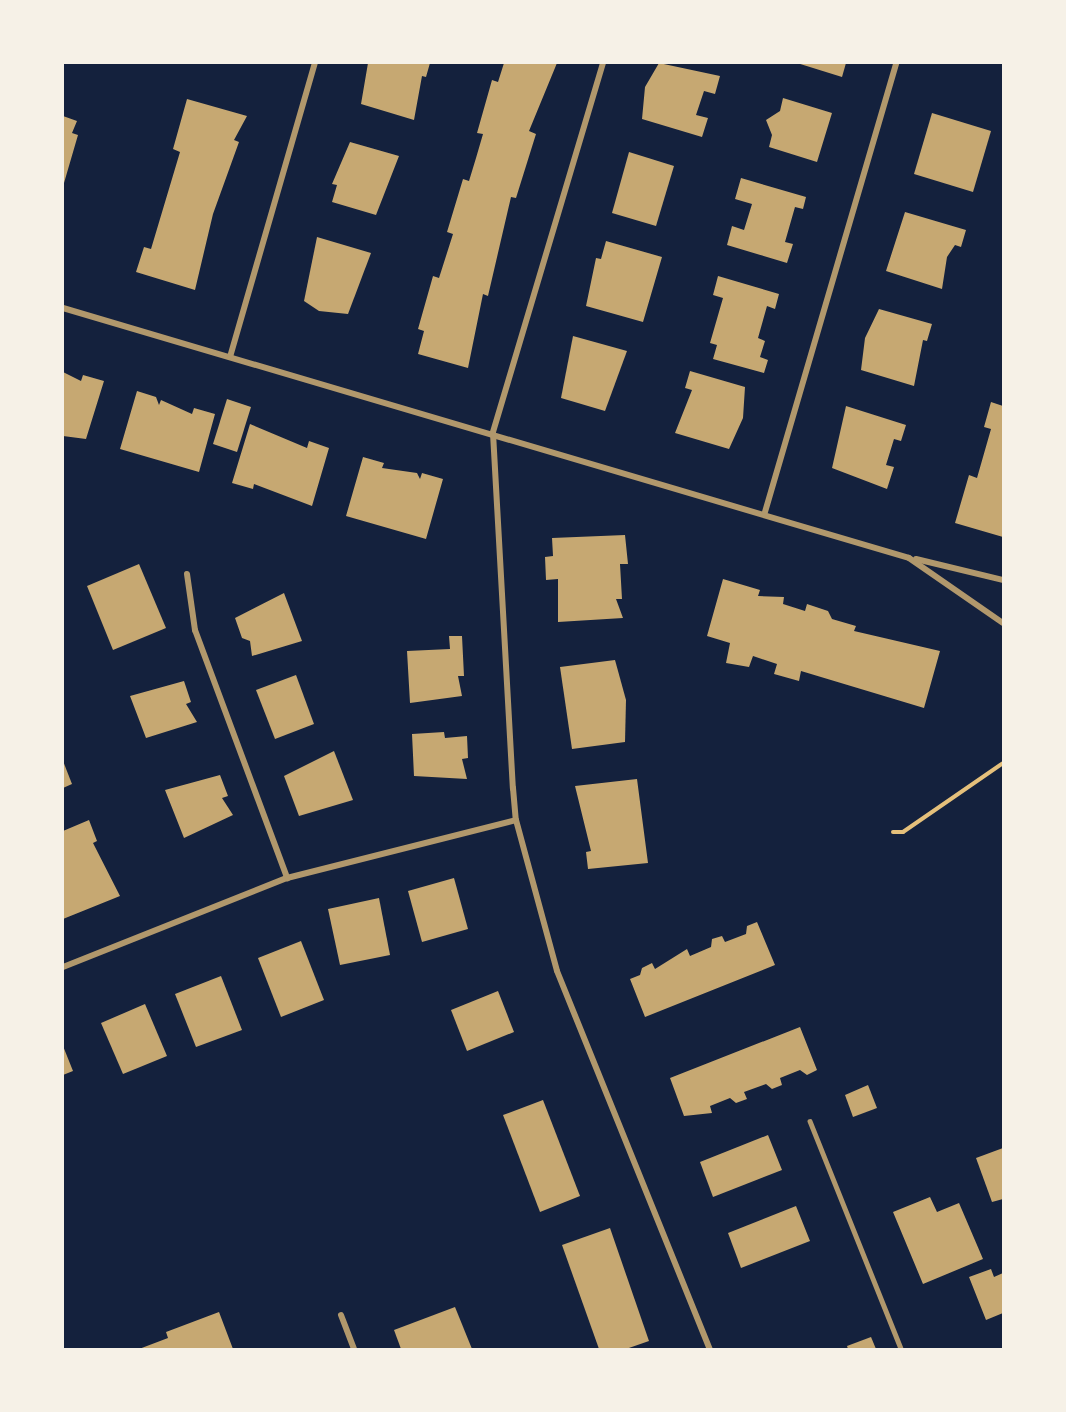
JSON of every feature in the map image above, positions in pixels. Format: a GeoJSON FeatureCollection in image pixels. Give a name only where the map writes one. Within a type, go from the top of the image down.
{"type":"FeatureCollection","features":[{"type":"Feature","properties":{"kind":"street"},"geometry":{"type":"LineString","coordinates":[[230,357],[315,63]]}},
{"type":"Feature","properties":{"kind":"street"},"geometry":{"type":"LineString","coordinates":[[603,63],[493,433],[516,820],[557,971],[710,1349]]}},
{"type":"Feature","properties":{"kind":"street"},"geometry":{"type":"LineString","coordinates":[[765,512],[896,63]]}},
{"type":"Feature","properties":{"kind":"street"},"geometry":{"type":"LineString","coordinates":[[63,308],[765,512],[909,558],[1003,580]]}},
{"type":"Feature","properties":{"kind":"street"},"geometry":{"type":"LineString","coordinates":[[909,558],[1003,623]]}},
{"type":"Feature","properties":{"kind":"street"},"geometry":{"type":"LineString","coordinates":[[187,574],[195,630],[287,878]]}},
{"type":"Feature","properties":{"kind":"street"},"geometry":{"type":"LineString","coordinates":[[63,968],[287,878],[516,820]]}},
{"type":"Feature","properties":{"kind":"street"},"geometry":{"type":"LineString","coordinates":[[341,1315],[354,1349]]}},
{"type":"Feature","properties":{"kind":"lane"},"geometry":{"type":"LineString","coordinates":[[810,1121],[902,1349]]}},
{"type":"Feature","properties":{"kind":"path"},"geometry":{"type":"LineString","coordinates":[[893,832],[903,832],[1003,763]]}},
{"type":"Feature","properties":{"kind":"building"},"geometry":{"type":"Polygon","coordinates":[[[368,63],[430,63],[426,77],[422,76],[414,120],[361,104],[368,63]]]}},
{"type":"Feature","properties":{"kind":"building"},"geometry":{"type":"Polygon","coordinates":[[[504,63],[557,63],[529,131],[536,134],[516,198],[511,197],[488,296],[483,294],[468,368],[418,354],[424,331],[418,329],[433,276],[439,278],[453,234],[447,232],[463,179],[469,181],[476,158],[483,134],[477,133],[492,80],[498,82],[504,63]]]}},
{"type":"Feature","properties":{"kind":"building"},"geometry":{"type":"Polygon","coordinates":[[[659,63],[720,76],[715,94],[704,91],[696,115],[708,118],[702,137],[642,119],[645,87],[659,63]]]}},
{"type":"Feature","properties":{"kind":"building"},"geometry":{"type":"Polygon","coordinates":[[[797,63],[846,63],[842,77],[797,63]]]}},
{"type":"Feature","properties":{"kind":"building"},"geometry":{"type":"Polygon","coordinates":[[[783,98],[832,113],[817,162],[769,147],[772,135],[766,120],[780,111],[783,98]]]}},
{"type":"Feature","properties":{"kind":"building"},"geometry":{"type":"Polygon","coordinates":[[[187,99],[247,116],[234,140],[239,142],[213,214],[195,290],[136,272],[144,247],[151,249],[180,152],[173,149],[187,99]]]}},
{"type":"Feature","properties":{"kind":"building"},"geometry":{"type":"Polygon","coordinates":[[[932,113],[991,131],[973,192],[914,174],[932,113]]]}},
{"type":"Feature","properties":{"kind":"building"},"geometry":{"type":"Polygon","coordinates":[[[63,116],[77,121],[72,133],[78,135],[64,183],[63,116]]]}},
{"type":"Feature","properties":{"kind":"building"},"geometry":{"type":"Polygon","coordinates":[[[350,142],[399,156],[376,215],[332,202],[337,185],[332,184],[350,142]]]}},
{"type":"Feature","properties":{"kind":"building"},"geometry":{"type":"Polygon","coordinates":[[[629,152],[674,166],[656,226],[612,213],[629,152]]]}},
{"type":"Feature","properties":{"kind":"building"},"geometry":{"type":"Polygon","coordinates":[[[741,178],[806,197],[803,209],[795,207],[785,242],[793,244],[787,263],[727,245],[732,226],[744,230],[752,204],[735,199],[741,178]]]}},
{"type":"Feature","properties":{"kind":"building"},"geometry":{"type":"Polygon","coordinates":[[[905,212],[966,230],[961,247],[955,245],[947,257],[942,289],[886,271],[905,212]]]}},
{"type":"Feature","properties":{"kind":"building"},"geometry":{"type":"Polygon","coordinates":[[[317,237],[371,253],[348,314],[319,311],[304,301],[317,237]]]}},
{"type":"Feature","properties":{"kind":"building"},"geometry":{"type":"Polygon","coordinates":[[[606,241],[662,257],[643,322],[586,306],[596,258],[601,259],[606,241]]]}},
{"type":"Feature","properties":{"kind":"building"},"geometry":{"type":"Polygon","coordinates":[[[718,276],[779,294],[775,309],[767,306],[758,338],[765,341],[760,357],[768,360],[764,373],[713,359],[717,345],[710,343],[723,298],[713,295],[718,276]]]}},
{"type":"Feature","properties":{"kind":"building"},"geometry":{"type":"Polygon","coordinates":[[[879,309],[932,324],[927,341],[923,340],[914,386],[861,370],[865,338],[879,309]]]}},
{"type":"Feature","properties":{"kind":"building"},"geometry":{"type":"Polygon","coordinates":[[[573,336],[627,351],[605,411],[561,398],[573,336]]]}},
{"type":"Feature","properties":{"kind":"building"},"geometry":{"type":"Polygon","coordinates":[[[690,371],[745,387],[743,418],[729,449],[675,433],[692,390],[685,388],[690,371]]]}},
{"type":"Feature","properties":{"kind":"building"},"geometry":{"type":"Polygon","coordinates":[[[63,372],[81,381],[83,375],[104,381],[86,439],[63,436],[63,372]]]}},
{"type":"Feature","properties":{"kind":"building"},"geometry":{"type":"Polygon","coordinates":[[[137,391],[156,397],[159,405],[161,400],[192,414],[194,408],[215,414],[199,472],[120,449],[137,391]]]}},
{"type":"Feature","properties":{"kind":"building"},"geometry":{"type":"Polygon","coordinates":[[[227,399],[251,407],[237,452],[213,444],[227,399]]]}},
{"type":"Feature","properties":{"kind":"building"},"geometry":{"type":"Polygon","coordinates":[[[991,402],[1003,406],[1003,537],[955,523],[969,475],[977,478],[991,429],[984,427],[991,402]]]}},
{"type":"Feature","properties":{"kind":"building"},"geometry":{"type":"Polygon","coordinates":[[[846,406],[906,425],[901,441],[894,439],[886,465],[894,467],[887,489],[832,468],[846,406]]]}},
{"type":"Feature","properties":{"kind":"building"},"geometry":{"type":"Polygon","coordinates":[[[250,424],[307,448],[309,441],[329,448],[312,506],[254,484],[253,489],[232,483],[250,424]]]}},
{"type":"Feature","properties":{"kind":"building"},"geometry":{"type":"Polygon","coordinates":[[[363,457],[384,463],[382,468],[417,473],[420,479],[422,473],[443,479],[426,539],[346,516],[363,457]]]}},
{"type":"Feature","properties":{"kind":"building"},"geometry":{"type":"Polygon","coordinates":[[[625,535],[628,564],[620,564],[622,599],[616,599],[623,618],[558,622],[558,579],[546,580],[545,557],[553,556],[552,538],[625,535]]]}},
{"type":"Feature","properties":{"kind":"building"},"geometry":{"type":"Polygon","coordinates":[[[139,564],[166,628],[113,650],[87,586],[139,564]]]}},
{"type":"Feature","properties":{"kind":"building"},"geometry":{"type":"Polygon","coordinates":[[[723,579],[760,590],[758,596],[784,597],[783,604],[805,611],[807,604],[828,611],[832,619],[856,626],[854,631],[940,651],[924,708],[801,671],[799,681],[774,674],[777,664],[753,656],[749,667],[726,663],[730,643],[707,636],[723,579]]]}},
{"type":"Feature","properties":{"kind":"building"},"geometry":{"type":"Polygon","coordinates":[[[284,593],[302,641],[252,656],[250,641],[242,638],[235,618],[284,593]]]}},
{"type":"Feature","properties":{"kind":"building"},"geometry":{"type":"Polygon","coordinates":[[[449,636],[462,636],[464,676],[458,676],[462,696],[410,703],[407,651],[450,649],[449,636]]]}},
{"type":"Feature","properties":{"kind":"building"},"geometry":{"type":"Polygon","coordinates":[[[615,660],[626,700],[625,742],[572,749],[560,667],[615,660]]]}},
{"type":"Feature","properties":{"kind":"building"},"geometry":{"type":"Polygon","coordinates":[[[296,675],[314,724],[275,739],[256,690],[296,675]]]}},
{"type":"Feature","properties":{"kind":"building"},"geometry":{"type":"Polygon","coordinates":[[[184,681],[191,702],[186,704],[197,722],[146,738],[130,696],[184,681]]]}},
{"type":"Feature","properties":{"kind":"building"},"geometry":{"type":"Polygon","coordinates":[[[444,732],[445,738],[467,736],[468,758],[462,759],[467,779],[414,776],[412,734],[444,732]]]}},
{"type":"Feature","properties":{"kind":"building"},"geometry":{"type":"Polygon","coordinates":[[[334,751],[353,800],[299,816],[284,776],[334,751]]]}},
{"type":"Feature","properties":{"kind":"building"},"geometry":{"type":"Polygon","coordinates":[[[63,761],[72,784],[63,788],[63,761]]]}},
{"type":"Feature","properties":{"kind":"building"},"geometry":{"type":"Polygon","coordinates":[[[220,775],[228,796],[222,798],[233,815],[184,838],[165,790],[220,775]]]}},
{"type":"Feature","properties":{"kind":"building"},"geometry":{"type":"Polygon","coordinates":[[[637,779],[648,863],[588,869],[586,852],[591,851],[575,786],[637,779]]]}},
{"type":"Feature","properties":{"kind":"building"},"geometry":{"type":"Polygon","coordinates":[[[89,820],[97,841],[93,843],[120,896],[63,919],[63,831],[89,820]]]}},
{"type":"Feature","properties":{"kind":"building"},"geometry":{"type":"Polygon","coordinates":[[[454,878],[468,929],[422,942],[408,891],[454,878]]]}},
{"type":"Feature","properties":{"kind":"building"},"geometry":{"type":"Polygon","coordinates":[[[379,898],[390,955],[340,965],[328,909],[379,898]]]}},
{"type":"Feature","properties":{"kind":"building"},"geometry":{"type":"Polygon","coordinates":[[[757,922],[775,965],[645,1017],[630,979],[640,975],[642,968],[652,963],[655,969],[687,949],[690,956],[711,947],[712,939],[722,936],[725,942],[746,934],[747,926],[757,922]]]}},
{"type":"Feature","properties":{"kind":"building"},"geometry":{"type":"Polygon","coordinates":[[[301,941],[324,1000],[281,1017],[258,958],[301,941]]]}},
{"type":"Feature","properties":{"kind":"building"},"geometry":{"type":"Polygon","coordinates":[[[221,976],[242,1030],[196,1047],[175,994],[221,976]]]}},
{"type":"Feature","properties":{"kind":"building"},"geometry":{"type":"Polygon","coordinates":[[[498,991],[514,1032],[467,1051],[451,1010],[498,991]]]}},
{"type":"Feature","properties":{"kind":"building"},"geometry":{"type":"Polygon","coordinates":[[[145,1004],[167,1056],[123,1074],[101,1023],[145,1004]]]}},
{"type":"Feature","properties":{"kind":"building"},"geometry":{"type":"Polygon","coordinates":[[[800,1027],[817,1070],[807,1075],[800,1070],[780,1078],[782,1085],[772,1089],[766,1084],[744,1092],[747,1099],[736,1103],[730,1098],[710,1106],[712,1113],[684,1116],[670,1078],[800,1027]]]}},
{"type":"Feature","properties":{"kind":"building"},"geometry":{"type":"Polygon","coordinates":[[[63,1046],[73,1071],[63,1075],[63,1046]]]}},
{"type":"Feature","properties":{"kind":"building"},"geometry":{"type":"Polygon","coordinates":[[[868,1085],[877,1108],[853,1117],[845,1095],[868,1085]]]}},
{"type":"Feature","properties":{"kind":"building"},"geometry":{"type":"Polygon","coordinates":[[[543,1100],[580,1196],[540,1212],[503,1115],[543,1100]]]}},
{"type":"Feature","properties":{"kind":"building"},"geometry":{"type":"Polygon","coordinates":[[[768,1135],[782,1170],[713,1197],[700,1162],[768,1135]]]}},
{"type":"Feature","properties":{"kind":"building"},"geometry":{"type":"Polygon","coordinates":[[[1003,1148],[1003,1199],[992,1202],[976,1158],[1003,1148]]]}},
{"type":"Feature","properties":{"kind":"building"},"geometry":{"type":"Polygon","coordinates":[[[930,1197],[937,1212],[959,1203],[983,1259],[923,1284],[893,1212],[930,1197]]]}},
{"type":"Feature","properties":{"kind":"building"},"geometry":{"type":"Polygon","coordinates":[[[796,1206],[810,1241],[741,1268],[728,1233],[796,1206]]]}},
{"type":"Feature","properties":{"kind":"building"},"geometry":{"type":"Polygon","coordinates":[[[610,1228],[649,1341],[626,1349],[599,1349],[562,1245],[610,1228]]]}},
{"type":"Feature","properties":{"kind":"building"},"geometry":{"type":"Polygon","coordinates":[[[991,1269],[994,1277],[1003,1273],[1003,1313],[986,1320],[969,1277],[991,1269]]]}},
{"type":"Feature","properties":{"kind":"building"},"geometry":{"type":"Polygon","coordinates":[[[455,1307],[472,1349],[401,1349],[394,1330],[455,1307]]]}},
{"type":"Feature","properties":{"kind":"building"},"geometry":{"type":"Polygon","coordinates":[[[219,1312],[233,1349],[139,1349],[168,1338],[166,1332],[219,1312]]]}},
{"type":"Feature","properties":{"kind":"building"},"geometry":{"type":"Polygon","coordinates":[[[871,1337],[876,1349],[848,1349],[847,1346],[871,1337]]]}}]}
